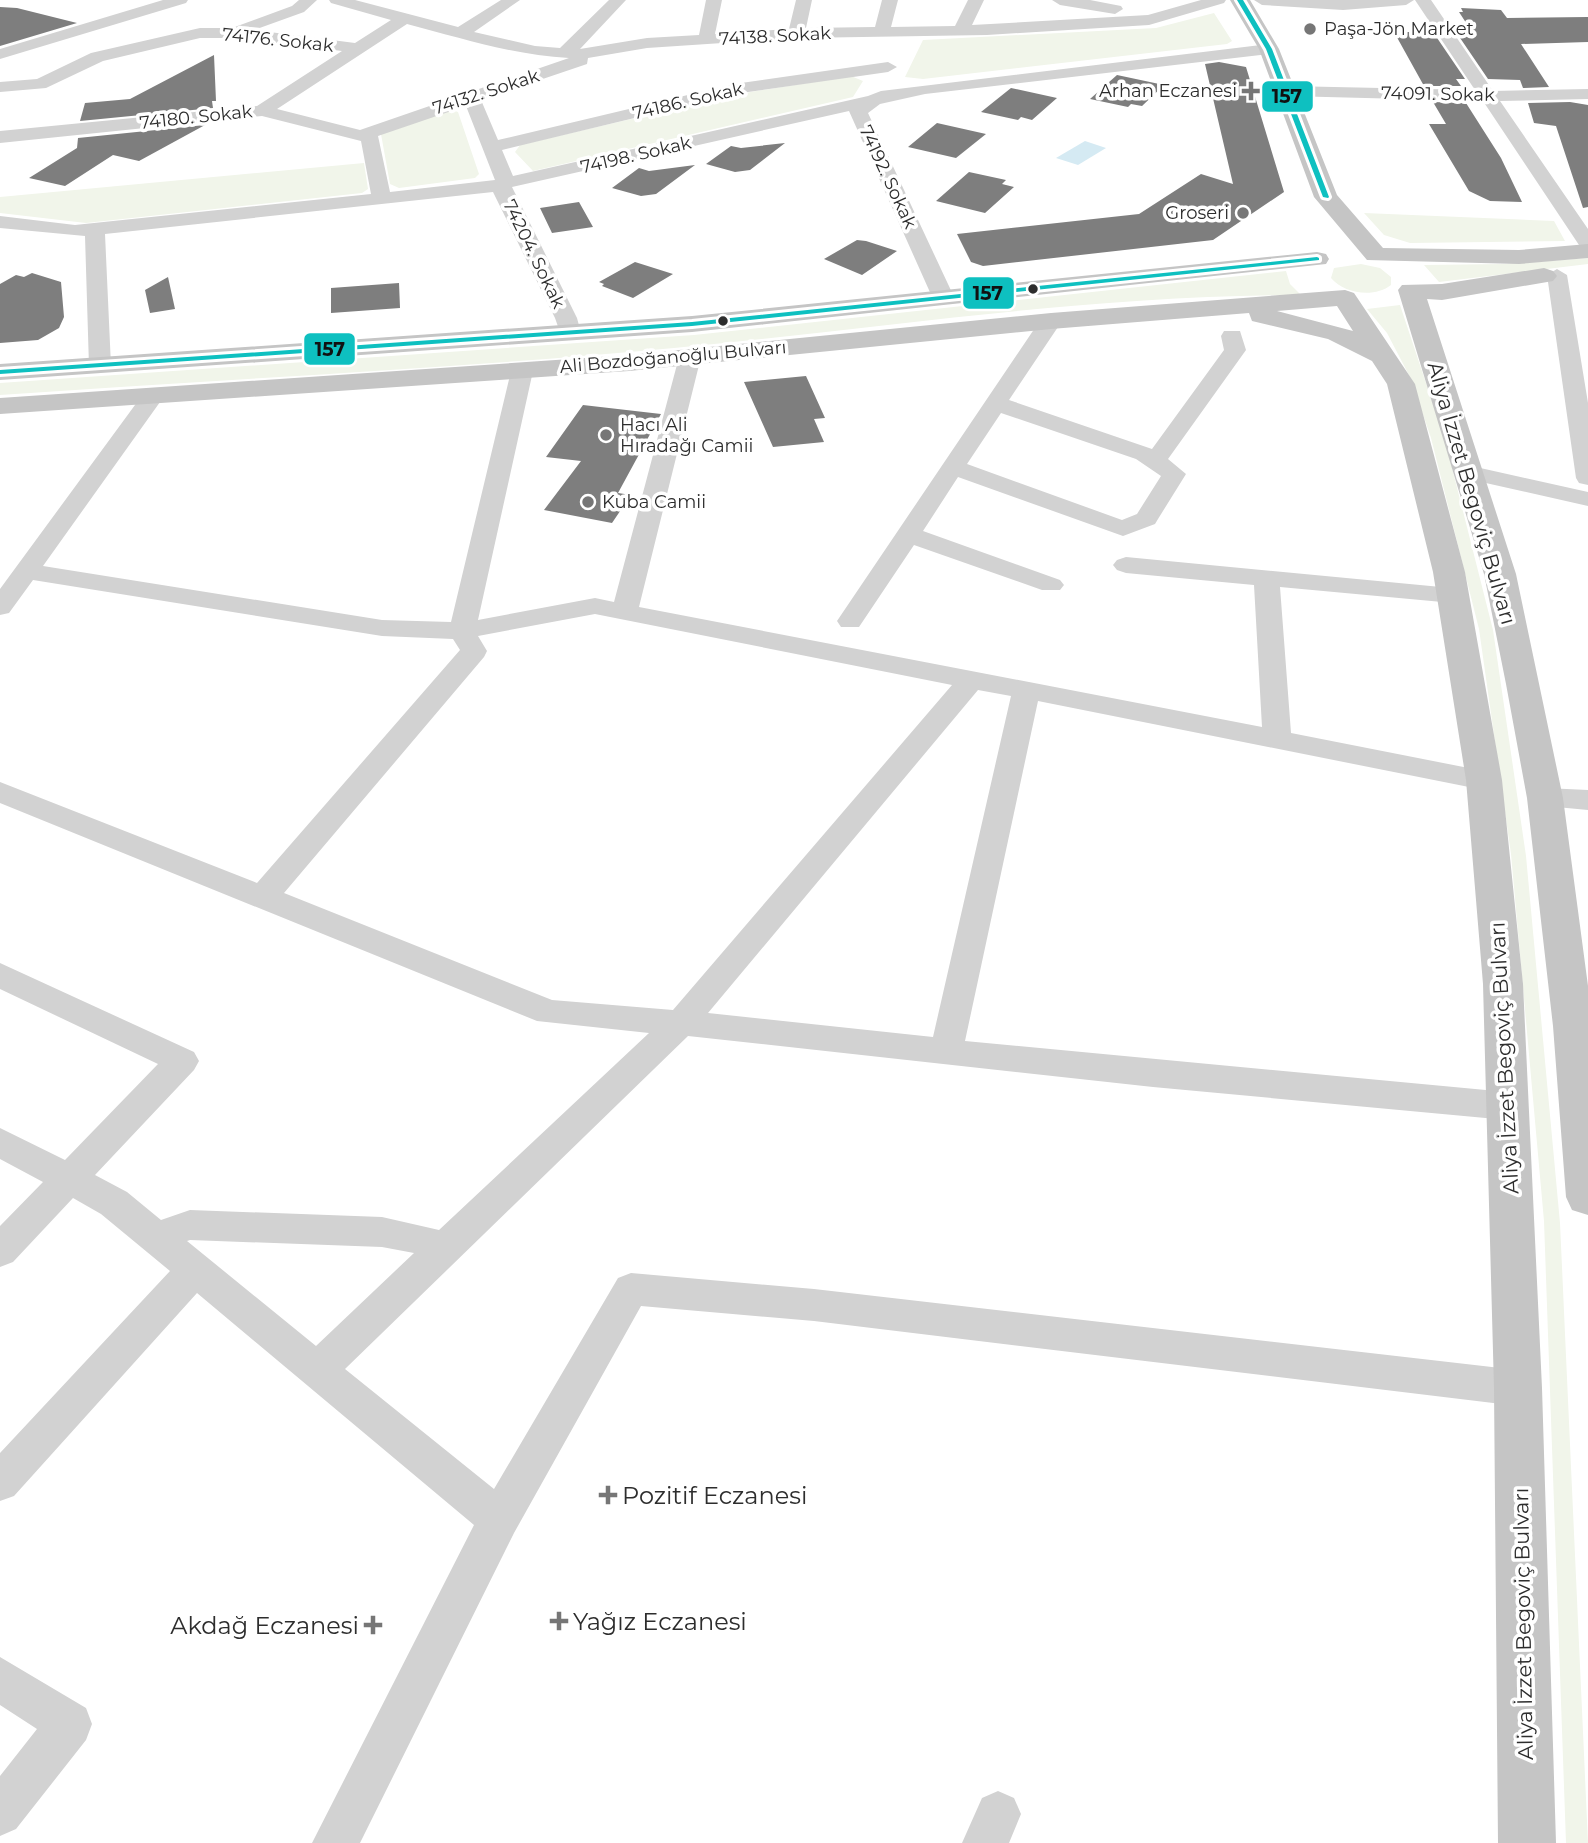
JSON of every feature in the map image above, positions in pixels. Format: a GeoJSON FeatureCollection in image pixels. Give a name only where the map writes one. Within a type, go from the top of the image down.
{"type":"FeatureCollection","features":[{"type":"Feature","properties":{"kind":"main road"},"geometry":{"type":"LineString","coordinates":[[1240,0],[1269,49],[1326,197],[1376,255],[1519,257],[1588,251]]}},
{"type":"Feature","properties":{"kind":"main road"},"geometry":{"type":"LineString","coordinates":[[1326,197],[1308,273],[1321,289],[1345,298],[1442,292],[1588,272]]}},
{"type":"Feature","properties":{"kind":"main road","name":"Ali Bozdoğanoğlu Bulvarı"},"geometry":{"type":"LineString","coordinates":[[0,372],[570,333],[944,299],[1318,239],[1343,253],[1376,255]]}},
{"type":"Feature","properties":{"kind":"main road","name":"Aliya İzzet Begoviç Bulvarı"},"geometry":{"type":"LineString","coordinates":[[1376,255],[1403,266],[1411,274],[1414,282],[1393,297],[1467,472],[1500,574],[1545,798],[1581,1028],[1588,1197]]}},
{"type":"Feature","properties":{"kind":"main road","name":"Ali Bozdoğanoğlu Bulvarı"},"geometry":{"type":"LineString","coordinates":[[0,406],[522,371],[1204,307],[1345,298]]}},
{"type":"Feature","properties":{"kind":"main road","name":"Aliya İzzet Begoviç Bulvarı"},"geometry":{"type":"LineString","coordinates":[[1345,298],[1401,384],[1453,595],[1484,780],[1503,984],[1518,1388],[1527,1843]]}},
{"type":"Feature","properties":{"kind":"main road"},"geometry":{"type":"LineString","coordinates":[[1204,307],[1276,317],[1337,333],[1382,355]]}},
{"type":"Feature","properties":{"kind":"street"},"geometry":{"type":"LineString","coordinates":[[0,54],[180,0]]}},
{"type":"Feature","properties":{"kind":"street"},"geometry":{"type":"LineString","coordinates":[[235,33],[298,9],[309,0]]}},
{"type":"Feature","properties":{"kind":"street","name":"74138. Sokak"},"geometry":{"type":"LineString","coordinates":[[337,0],[535,51],[564,52],[796,34],[1135,21],[1165,16],[1218,0]]}},
{"type":"Feature","properties":{"kind":"street"},"geometry":{"type":"LineString","coordinates":[[460,33],[512,0]]}},
{"type":"Feature","properties":{"kind":"street"},"geometry":{"type":"LineString","coordinates":[[564,52],[618,0]]}},
{"type":"Feature","properties":{"kind":"street"},"geometry":{"type":"LineString","coordinates":[[706,39],[714,0]]}},
{"type":"Feature","properties":{"kind":"street"},"geometry":{"type":"LineString","coordinates":[[796,34],[804,0]]}},
{"type":"Feature","properties":{"kind":"street"},"geometry":{"type":"LineString","coordinates":[[882,31],[890,0]]}},
{"type":"Feature","properties":{"kind":"street"},"geometry":{"type":"LineString","coordinates":[[962,29],[976,0]]}},
{"type":"Feature","properties":{"kind":"street"},"geometry":{"type":"LineString","coordinates":[[1059,0],[1165,16]]}},
{"type":"Feature","properties":{"kind":"street"},"geometry":{"type":"LineString","coordinates":[[1262,0],[1343,3],[1406,0]]}},
{"type":"Feature","properties":{"kind":"street"},"geometry":{"type":"LineString","coordinates":[[1423,0],[1588,244]]}},
{"type":"Feature","properties":{"kind":"street"},"geometry":{"type":"LineString","coordinates":[[262,111],[355,48],[405,19]]}},
{"type":"Feature","properties":{"kind":"street","name":"74192. Sokak"},"geometry":{"type":"LineString","coordinates":[[901,31],[884,80],[890,90],[858,111],[944,299]]}},
{"type":"Feature","properties":{"kind":"street","name":"74176. Sokak"},"geometry":{"type":"LineString","coordinates":[[0,87],[40,84],[97,57],[200,33],[235,33],[355,48]]}},
{"type":"Feature","properties":{"kind":"street","name":"74132. Sokak"},"geometry":{"type":"LineString","coordinates":[[363,135],[609,49]]}},
{"type":"Feature","properties":{"kind":"street","name":"74198. Sokak"},"geometry":{"type":"LineString","coordinates":[[0,222],[75,231],[503,185],[925,89],[1269,49]]}},
{"type":"Feature","properties":{"kind":"street","name":"74186. Sokak"},"geometry":{"type":"LineString","coordinates":[[490,147],[734,89],[888,67]]}},
{"type":"Feature","properties":{"kind":"street","name":"74091. Sokak"},"geometry":{"type":"LineString","coordinates":[[1287,91],[1488,96],[1588,94]]}},
{"type":"Feature","properties":{"kind":"street","name":"74204. Sokak"},"geometry":{"type":"LineString","coordinates":[[471,97],[505,179],[502,190],[566,318],[570,333]]}},
{"type":"Feature","properties":{"kind":"street","name":"74180. Sokak"},"geometry":{"type":"LineString","coordinates":[[0,137],[262,111],[363,135]]}},
{"type":"Feature","properties":{"kind":"street"},"geometry":{"type":"LineString","coordinates":[[363,135],[370,138],[382,199]]}},
{"type":"Feature","properties":{"kind":"street"},"geometry":{"type":"LineString","coordinates":[[95,229],[100,366]]}},
{"type":"Feature","properties":{"kind":"street"},"geometry":{"type":"LineString","coordinates":[[1556,275],[1588,478]]}},
{"type":"Feature","properties":{"kind":"street"},"geometry":{"type":"LineString","coordinates":[[850,621],[1051,321]]}},
{"type":"Feature","properties":{"kind":"street"},"geometry":{"type":"LineString","coordinates":[[1154,461],[1235,350],[1232,337]]}},
{"type":"Feature","properties":{"kind":"street"},"geometry":{"type":"LineString","coordinates":[[625,612],[690,357]]}},
{"type":"Feature","properties":{"kind":"street"},"geometry":{"type":"LineString","coordinates":[[263,897],[474,651],[462,631],[522,371]]}},
{"type":"Feature","properties":{"kind":"street"},"geometry":{"type":"LineString","coordinates":[[0,607],[154,395]]}},
{"type":"Feature","properties":{"kind":"street"},"geometry":{"type":"LineString","coordinates":[[953,467],[1123,529],[1146,519],[1174,474],[1144,454],[995,403]]}},
{"type":"Feature","properties":{"kind":"street"},"geometry":{"type":"LineString","coordinates":[[1467,472],[1588,499]]}},
{"type":"Feature","properties":{"kind":"street"},"geometry":{"type":"LineString","coordinates":[[908,534],[1051,585]]}},
{"type":"Feature","properties":{"kind":"street"},"geometry":{"type":"LineString","coordinates":[[1126,565],[1453,595]]}},
{"type":"Feature","properties":{"kind":"street"},"geometry":{"type":"LineString","coordinates":[[28,571],[382,628],[462,631],[596,606],[1484,780]]}},
{"type":"Feature","properties":{"kind":"street"},"geometry":{"type":"LineString","coordinates":[[1267,578],[1277,740]]}},
{"type":"Feature","properties":{"kind":"street"},"geometry":{"type":"LineString","coordinates":[[316,1371],[681,1023],[971,680]]}},
{"type":"Feature","properties":{"kind":"street"},"geometry":{"type":"LineString","coordinates":[[946,1052],[1026,691]]}},
{"type":"Feature","properties":{"kind":"street"},"geometry":{"type":"LineString","coordinates":[[0,792],[549,1012],[1507,1106]]}},
{"type":"Feature","properties":{"kind":"street"},"geometry":{"type":"LineString","coordinates":[[1545,798],[1588,800]]}},
{"type":"Feature","properties":{"kind":"street"},"geometry":{"type":"LineString","coordinates":[[0,975],[182,1061],[0,1251]]}},
{"type":"Feature","properties":{"kind":"street"},"geometry":{"type":"LineString","coordinates":[[2,1146],[69,1177],[114,1203],[316,1371],[499,1518]]}},
{"type":"Feature","properties":{"kind":"street"},"geometry":{"type":"LineString","coordinates":[[155,1237],[190,1225],[382,1232],[420,1239],[444,1249]]}},
{"type":"Feature","properties":{"kind":"street"},"geometry":{"type":"LineString","coordinates":[[0,1482],[194,1270]]}},
{"type":"Feature","properties":{"kind":"street"},"geometry":{"type":"LineString","coordinates":[[335,1843],[499,1518],[631,1289],[814,1306],[1518,1388]]}},
{"type":"Feature","properties":{"kind":"street"},"geometry":{"type":"LineString","coordinates":[[0,1679],[70,1724],[0,1812]]}},
{"type":"Feature","properties":{"kind":"shaded area"},"geometry":{"type":"Polygon","coordinates":[[[1214,13],[1232,41],[1227,44],[923,79],[905,77],[923,40],[1156,28],[1214,13]]]}},
{"type":"Feature","properties":{"kind":"shaded area"},"geometry":{"type":"Polygon","coordinates":[[[851,76],[863,81],[853,97],[533,171],[515,152],[520,145],[738,94],[851,76]]]}},
{"type":"Feature","properties":{"kind":"shaded area"},"geometry":{"type":"Polygon","coordinates":[[[452,110],[458,112],[479,174],[475,178],[399,188],[390,184],[381,134],[452,110]]]}},
{"type":"Feature","properties":{"kind":"shaded area"},"geometry":{"type":"Polygon","coordinates":[[[364,163],[368,189],[362,193],[86,223],[0,213],[0,197],[364,163]]]}},
{"type":"Feature","properties":{"kind":"shaded area"},"geometry":{"type":"Polygon","coordinates":[[[1364,213],[1554,221],[1565,241],[1410,243],[1384,235],[1364,213]]]}},
{"type":"Feature","properties":{"kind":"shaded area"},"geometry":{"type":"Polygon","coordinates":[[[1588,258],[1588,264],[1439,282],[1424,265],[1505,264],[1588,258]]]}},
{"type":"Feature","properties":{"kind":"shaded area"},"geometry":{"type":"Polygon","coordinates":[[[1361,264],[1380,268],[1391,277],[1391,285],[1368,293],[1351,291],[1331,278],[1334,268],[1361,264]]]}},
{"type":"Feature","properties":{"kind":"shaded area"},"geometry":{"type":"Polygon","coordinates":[[[1286,271],[1290,284],[1301,295],[1144,300],[590,355],[0,395],[0,383],[694,335],[1286,271]]]}},
{"type":"Feature","properties":{"kind":"shaded area"},"geometry":{"type":"Polygon","coordinates":[[[1400,305],[1445,440],[1493,630],[1526,856],[1560,1223],[1588,1843],[1566,1843],[1544,1221],[1511,854],[1479,629],[1431,438],[1411,379],[1387,333],[1367,309],[1400,305]]]}},
{"type":"Feature","properties":{"kind":"water"},"geometry":{"type":"Polygon","coordinates":[[[1085,141],[1106,148],[1078,165],[1056,158],[1085,141]]]}},
{"type":"Feature","properties":{"kind":"building"},"geometry":{"type":"Polygon","coordinates":[[[0,7],[17,8],[77,23],[0,46],[0,7]]]}},
{"type":"Feature","properties":{"kind":"building"},"geometry":{"type":"Polygon","coordinates":[[[1461,8],[1501,10],[1507,18],[1588,17],[1588,42],[1521,44],[1549,87],[1523,88],[1520,80],[1488,79],[1456,32],[1472,32],[1459,12],[1463,12],[1461,8]]]}},
{"type":"Feature","properties":{"kind":"building"},"geometry":{"type":"Polygon","coordinates":[[[1394,32],[1433,32],[1465,79],[1456,79],[1461,86],[1424,86],[1394,32]]]}},
{"type":"Feature","properties":{"kind":"building"},"geometry":{"type":"Polygon","coordinates":[[[214,55],[216,101],[212,101],[213,108],[80,121],[85,103],[130,99],[214,55]]]}},
{"type":"Feature","properties":{"kind":"building"},"geometry":{"type":"Polygon","coordinates":[[[1219,62],[1246,67],[1284,192],[1213,240],[983,266],[971,262],[957,234],[1139,214],[1201,174],[1233,184],[1205,64],[1219,62]]]}},
{"type":"Feature","properties":{"kind":"building"},"geometry":{"type":"Polygon","coordinates":[[[1117,75],[1164,85],[1142,106],[1131,104],[1128,107],[1090,99],[1117,75]]]}},
{"type":"Feature","properties":{"kind":"building"},"geometry":{"type":"Polygon","coordinates":[[[1011,88],[1057,98],[1032,120],[1021,117],[1018,120],[981,112],[1011,88]]]}},
{"type":"Feature","properties":{"kind":"building"},"geometry":{"type":"Polygon","coordinates":[[[1433,102],[1466,103],[1501,158],[1522,202],[1490,201],[1469,191],[1429,124],[1446,124],[1433,102]]]}},
{"type":"Feature","properties":{"kind":"building"},"geometry":{"type":"Polygon","coordinates":[[[1570,102],[1588,105],[1588,207],[1583,208],[1556,126],[1534,123],[1528,103],[1570,102]]]}},
{"type":"Feature","properties":{"kind":"building"},"geometry":{"type":"Polygon","coordinates":[[[937,123],[986,134],[956,158],[908,147],[937,123]]]}},
{"type":"Feature","properties":{"kind":"building"},"geometry":{"type":"Polygon","coordinates":[[[205,125],[139,161],[113,155],[65,186],[29,178],[77,148],[78,138],[205,125]]]}},
{"type":"Feature","properties":{"kind":"building"},"geometry":{"type":"Polygon","coordinates":[[[785,143],[750,170],[735,172],[706,164],[731,146],[741,148],[785,143]]]}},
{"type":"Feature","properties":{"kind":"building"},"geometry":{"type":"Polygon","coordinates":[[[695,165],[656,194],[641,196],[612,188],[639,168],[649,171],[695,165]]]}},
{"type":"Feature","properties":{"kind":"building"},"geometry":{"type":"Polygon","coordinates":[[[969,172],[1006,180],[1002,184],[1014,187],[985,213],[936,201],[969,172]]]}},
{"type":"Feature","properties":{"kind":"building"},"geometry":{"type":"Polygon","coordinates":[[[579,202],[593,227],[552,233],[540,208],[579,202]]]}},
{"type":"Feature","properties":{"kind":"building"},"geometry":{"type":"Polygon","coordinates":[[[857,240],[897,251],[862,275],[824,259],[857,240]]]}},
{"type":"Feature","properties":{"kind":"building"},"geometry":{"type":"Polygon","coordinates":[[[635,262],[673,274],[633,298],[602,286],[604,284],[599,282],[635,262]]]}},
{"type":"Feature","properties":{"kind":"building"},"geometry":{"type":"Polygon","coordinates":[[[32,273],[61,282],[64,317],[59,328],[38,340],[0,343],[0,284],[16,275],[24,277],[32,273]]]}},
{"type":"Feature","properties":{"kind":"building"},"geometry":{"type":"Polygon","coordinates":[[[168,277],[175,309],[150,313],[145,290],[168,277]]]}},
{"type":"Feature","properties":{"kind":"building"},"geometry":{"type":"Polygon","coordinates":[[[399,283],[400,308],[331,313],[331,288],[399,283]]]}},
{"type":"Feature","properties":{"kind":"building"},"geometry":{"type":"Polygon","coordinates":[[[806,376],[825,418],[814,419],[824,442],[773,447],[744,382],[806,376]]]}},
{"type":"Feature","properties":{"kind":"building"},"geometry":{"type":"Polygon","coordinates":[[[583,405],[661,414],[618,493],[631,495],[612,523],[544,510],[581,461],[546,457],[583,405]]]}},
{"type":"Feature","properties":{"kind":"transit line","name":"157"},"geometry":{"type":"LineString","coordinates":[[1240,0],[1269,49],[1326,197]]}},
{"type":"Feature","properties":{"kind":"transit line","name":"157"},"geometry":{"type":"LineString","coordinates":[[0,372],[692,324],[1317,259]]}},
{"type":"Feature","properties":{"kind":"place","name":"Paşa-Jön Market"},"geometry":{"type":"Point","coordinates":[1310,29]}},
{"type":"Feature","properties":{"kind":"place","name":"Arhan Eczanesi"},"geometry":{"type":"Point","coordinates":[1251,91]}},
{"type":"Feature","properties":{"kind":"place","name":"Groseri"},"geometry":{"type":"Point","coordinates":[1243,213]}},
{"type":"Feature","properties":{"kind":"place","name":"Hacı Ali Hıradağı Camii"},"geometry":{"type":"Point","coordinates":[606,435]}},
{"type":"Feature","properties":{"kind":"place","name":"Kuba Camii"},"geometry":{"type":"Point","coordinates":[588,502]}},
{"type":"Feature","properties":{"kind":"place","name":"Pozitif Eczanesi"},"geometry":{"type":"Point","coordinates":[608,1495]}},
{"type":"Feature","properties":{"kind":"place","name":"Yağız Eczanesi"},"geometry":{"type":"Point","coordinates":[559,1621]}},
{"type":"Feature","properties":{"kind":"place","name":"Akdağ Eczanesi"},"geometry":{"type":"Point","coordinates":[373,1625]}}]}
